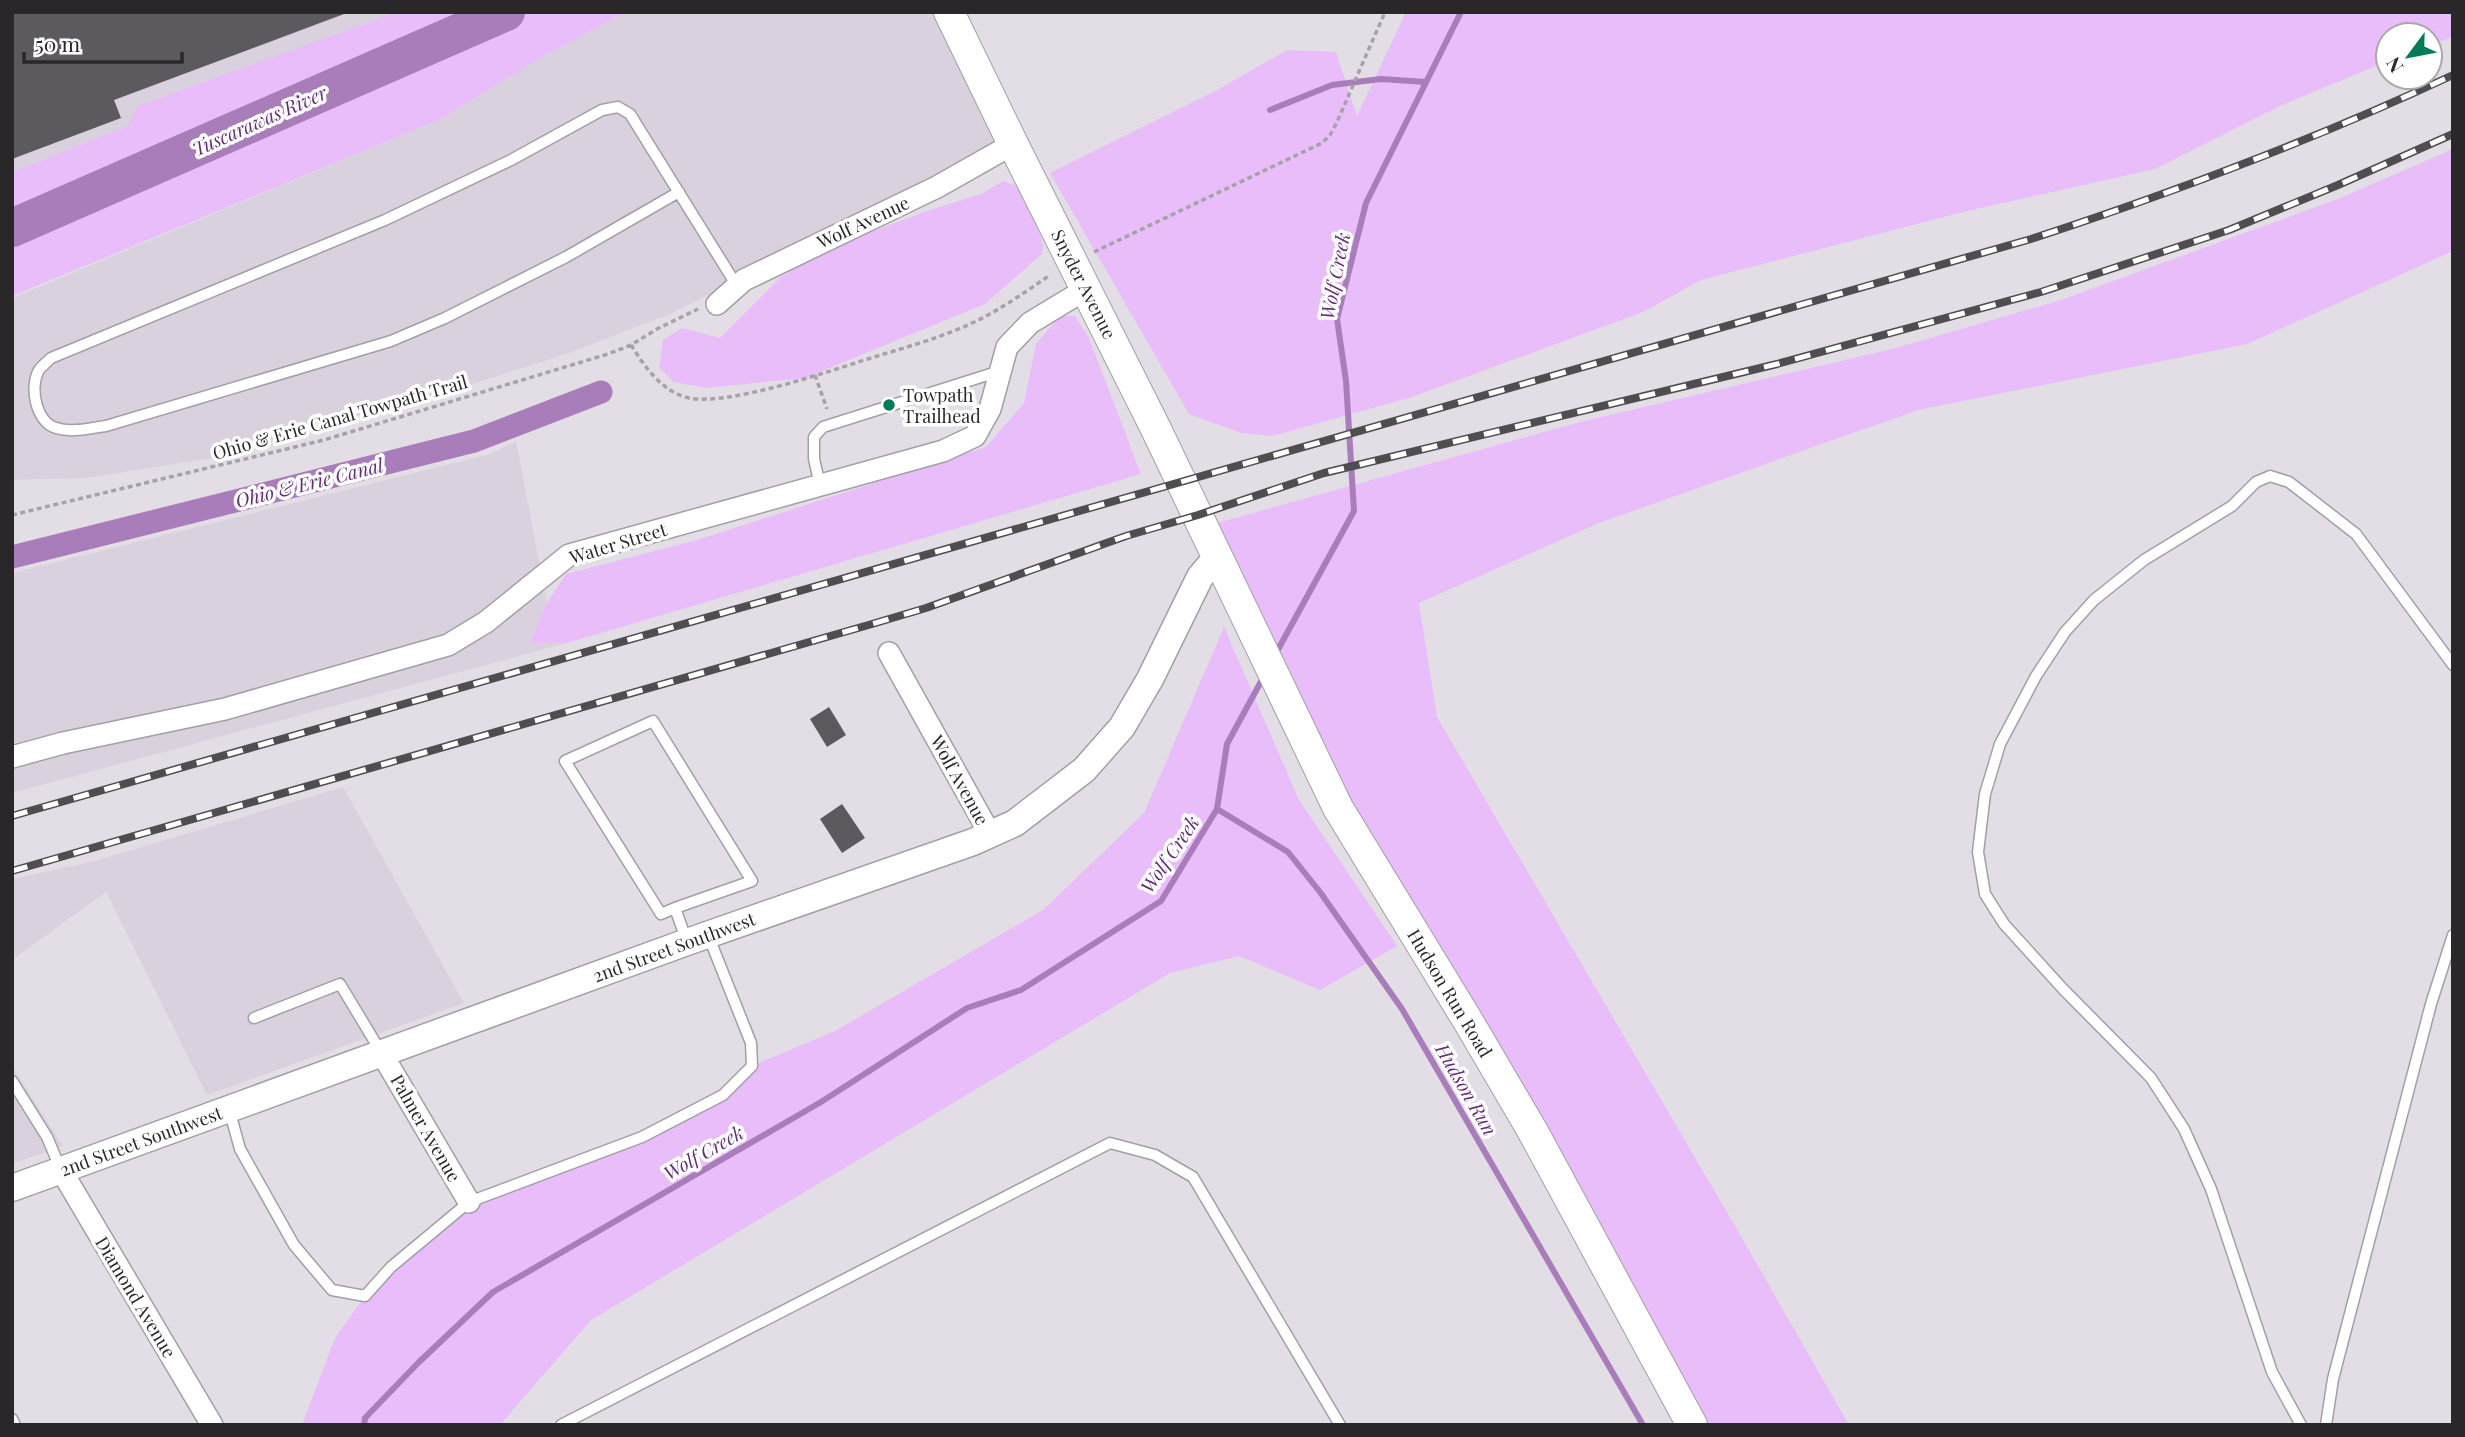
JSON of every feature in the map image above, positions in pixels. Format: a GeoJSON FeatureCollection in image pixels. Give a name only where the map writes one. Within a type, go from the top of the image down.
{"type":"FeatureCollection","features":[{"type":"Feature","properties":{"kind":"main road","name":"Snyder Avenue"},"geometry":{"type":"LineString","coordinates":[[956,14],[1013,144],[1218,556]]}},
{"type":"Feature","properties":{"kind":"main road","name":"Hudson Run Road"},"geometry":{"type":"LineString","coordinates":[[1218,556],[1338,808],[1532,1130],[1692,1425]]}},
{"type":"Feature","properties":{"kind":"street","name":"Wolf Avenue"},"geometry":{"type":"LineString","coordinates":[[717,304],[737,286],[781,261],[937,187],[1013,144]]}},
{"type":"Feature","properties":{"kind":"street","name":"Water Street"},"geometry":{"type":"LineString","coordinates":[[12,757],[63,743],[225,709],[448,645],[486,622],[569,555],[943,451],[975,436],[990,409],[1007,347],[1030,323],[1086,289]]}},
{"type":"Feature","properties":{"kind":"street","name":"2nd Street Southwest"},"geometry":{"type":"LineString","coordinates":[[12,1188],[697,938],[973,842],[1014,822],[1084,770],[1122,726],[1150,679],[1200,577],[1218,556]]}},
{"type":"Feature","properties":{"kind":"street","name":"Wolf Avenue"},"geometry":{"type":"LineString","coordinates":[[889,653],[990,834]]}},
{"type":"Feature","properties":{"kind":"street","name":"Palmer Avenue"},"geometry":{"type":"LineString","coordinates":[[382,1054],[469,1202]]}},
{"type":"Feature","properties":{"kind":"street","name":"Diamond Avenue"},"geometry":{"type":"LineString","coordinates":[[61,1170],[212,1425]]}},
{"type":"Feature","properties":{"kind":"lane"},"geometry":{"type":"LineString","coordinates":[[679,192],[566,257],[445,318],[391,341],[106,426],[70,430],[53,427],[41,417],[34,391],[39,371],[51,358],[385,220],[512,160],[602,110],[618,107],[630,114],[679,192],[737,286]]}},
{"type":"Feature","properties":{"kind":"lane"},"geometry":{"type":"LineString","coordinates":[[820,485],[814,459],[814,437],[822,427],[1000,372]]}},
{"type":"Feature","properties":{"kind":"lane"},"geometry":{"type":"LineString","coordinates":[[2301,1425],[2272,1372],[2211,1189],[2184,1129],[2151,1078],[2063,989],[2004,924],[1985,894],[1978,852],[1985,794],[2000,744],[2036,676],[2065,632],[2094,600],[2144,560],[2232,506],[2256,482],[2270,476],[2288,482],[2356,534],[2453,665]]}},
{"type":"Feature","properties":{"kind":"lane"},"geometry":{"type":"LineString","coordinates":[[653,721],[752,881],[675,908],[661,914],[565,761],[653,721]]}},
{"type":"Feature","properties":{"kind":"lane"},"geometry":{"type":"LineString","coordinates":[[229,1109],[240,1149],[294,1245],[332,1290],[365,1296],[391,1267],[469,1202],[642,1137],[723,1095],[752,1066],[751,1043],[697,938],[675,908]]}},
{"type":"Feature","properties":{"kind":"lane"},"geometry":{"type":"LineString","coordinates":[[2326,1425],[2333,1379],[2431,1004],[2453,935]]}},
{"type":"Feature","properties":{"kind":"lane"},"geometry":{"type":"LineString","coordinates":[[254,1018],[341,984],[382,1054]]}},
{"type":"Feature","properties":{"kind":"lane"},"geometry":{"type":"LineString","coordinates":[[12,1081],[47,1137],[61,1170]]}},
{"type":"Feature","properties":{"kind":"lane"},"geometry":{"type":"LineString","coordinates":[[561,1425],[1110,1143],[1155,1154],[1194,1177],[1340,1425]]}},
{"type":"Feature","properties":{"kind":"lane"},"geometry":{"type":"LineString","coordinates":[[12,1419],[15,1425]]}},
{"type":"Feature","properties":{"kind":"path"},"geometry":{"type":"LineString","coordinates":[[1089,255],[1322,144],[1330,135],[1346,102],[1385,12]]}},
{"type":"Feature","properties":{"kind":"path"},"geometry":{"type":"LineString","coordinates":[[631,345],[643,365],[672,391],[703,400],[724,397],[816,375],[947,334],[994,312],[1059,269]]}},
{"type":"Feature","properties":{"kind":"path","name":"Ohio & Erie Canal Towpath Trail"},"geometry":{"type":"LineString","coordinates":[[12,515],[324,440],[631,345],[690,310],[717,304]]}},
{"type":"Feature","properties":{"kind":"path"},"geometry":{"type":"LineString","coordinates":[[816,375],[825,406],[838,422]]}},
{"type":"Feature","properties":{"kind":"shaded area"},"geometry":{"type":"Polygon","coordinates":[[[12,12],[398,12],[12,172],[12,12]]]}},
{"type":"Feature","properties":{"kind":"shaded area"},"geometry":{"type":"Polygon","coordinates":[[[398,12],[626,12],[535,61],[441,119],[12,296],[12,172],[128,126],[138,106],[398,12]]]}},
{"type":"Feature","properties":{"kind":"shaded area"},"geometry":{"type":"Polygon","coordinates":[[[626,12],[948,12],[1013,144],[670,314],[566,354],[405,406],[220,457],[86,478],[12,480],[12,298],[441,119],[535,61],[626,12]]]}},
{"type":"Feature","properties":{"kind":"shaded area"},"geometry":{"type":"Polygon","coordinates":[[[1406,12],[2453,12],[2453,37],[2444,40],[2444,21],[2374,21],[2374,67],[2280,106],[2155,169],[1967,211],[1701,280],[1643,312],[1412,397],[1272,436],[1241,433],[1189,414],[1050,173],[1219,89],[1287,50],[1336,52],[1357,116],[1406,12]]]}},
{"type":"Feature","properties":{"kind":"shaded area"},"geometry":{"type":"Polygon","coordinates":[[[2453,149],[2453,251],[2247,344],[1918,410],[1599,523],[1419,603],[1437,717],[1849,1425],[1692,1425],[1468,1021],[1203,527],[1580,422],[1896,348],[2061,300],[2338,199],[2453,149]]]}},
{"type":"Feature","properties":{"kind":"shaded area"},"geometry":{"type":"Polygon","coordinates":[[[1003,181],[1025,189],[1043,245],[1042,254],[985,304],[805,378],[706,388],[674,382],[659,368],[663,340],[682,328],[720,338],[782,276],[841,243],[981,194],[1003,181]]]}},
{"type":"Feature","properties":{"kind":"shaded area"},"geometry":{"type":"Polygon","coordinates":[[[1060,316],[1075,316],[1089,338],[1141,474],[567,643],[529,643],[547,603],[566,574],[697,540],[986,447],[1024,403],[1036,344],[1060,316]]]}},
{"type":"Feature","properties":{"kind":"shaded area"},"geometry":{"type":"Polygon","coordinates":[[[516,441],[547,603],[529,642],[567,643],[12,793],[12,573],[490,454],[516,441]]]}},
{"type":"Feature","properties":{"kind":"shaded area"},"geometry":{"type":"Polygon","coordinates":[[[1224,627],[1299,800],[1397,946],[1320,990],[1239,956],[1170,973],[591,1320],[500,1425],[302,1425],[335,1338],[365,1296],[469,1202],[642,1137],[705,1105],[752,1066],[835,1031],[1043,910],[1144,813],[1224,627]]]}},
{"type":"Feature","properties":{"kind":"shaded area"},"geometry":{"type":"Polygon","coordinates":[[[343,787],[464,1003],[207,1095],[106,892],[12,960],[12,879],[95,861],[343,787]]]}},
{"type":"Feature","properties":{"kind":"shaded area"},"geometry":{"type":"Polygon","coordinates":[[[12,1066],[63,1146],[12,1164],[12,1066]]]}},
{"type":"Feature","properties":{"kind":"building"},"geometry":{"type":"Polygon","coordinates":[[[12,12],[344,14],[114,100],[121,118],[12,159],[12,12]]]}},
{"type":"Feature","properties":{"kind":"building"},"geometry":{"type":"Polygon","coordinates":[[[829,707],[846,735],[827,747],[810,719],[829,707]]]}},
{"type":"Feature","properties":{"kind":"building"},"geometry":{"type":"Polygon","coordinates":[[[842,804],[865,838],[842,853],[820,819],[842,804]]]}},
{"type":"Feature","properties":{"kind":"waterway","name":"Tuscarawas River"},"geometry":{"type":"LineString","coordinates":[[12,228],[506,12]]}},
{"type":"Feature","properties":{"kind":"waterway","name":"Wolf Creek"},"geometry":{"type":"LineString","coordinates":[[1275,655],[1354,511],[1346,381],[1337,319],[1366,203],[1461,12]]}},
{"type":"Feature","properties":{"kind":"waterway"},"geometry":{"type":"LineString","coordinates":[[1270,110],[1332,85],[1381,79],[1426,82]]}},
{"type":"Feature","properties":{"kind":"waterway","name":"Ohio & Erie Canal"},"geometry":{"type":"LineString","coordinates":[[12,557],[474,441],[601,392]]}},
{"type":"Feature","properties":{"kind":"waterway","name":"Wolf Creek"},"geometry":{"type":"LineString","coordinates":[[364,1425],[365,1418],[418,1363],[493,1292],[821,1102],[967,1008],[1021,990],[1161,901],[1217,809],[1227,744],[1264,676]]}},
{"type":"Feature","properties":{"kind":"waterway","name":"Hudson Run"},"geometry":{"type":"LineString","coordinates":[[1217,809],[1288,852],[1320,892],[1402,1009],[1643,1425]]}},
{"type":"Feature","properties":{"kind":"railway"},"geometry":{"type":"LineString","coordinates":[[12,816],[2031,239],[2245,163],[2350,121],[2453,75]]}},
{"type":"Feature","properties":{"kind":"railway"},"geometry":{"type":"LineString","coordinates":[[12,871],[926,608],[1126,536],[1324,473],[1777,364],[2041,292],[2229,230],[2453,134]]}},
{"type":"Feature","properties":{"kind":"place","name":"Towpath Trailhead"},"geometry":{"type":"Point","coordinates":[889,405]}}]}
